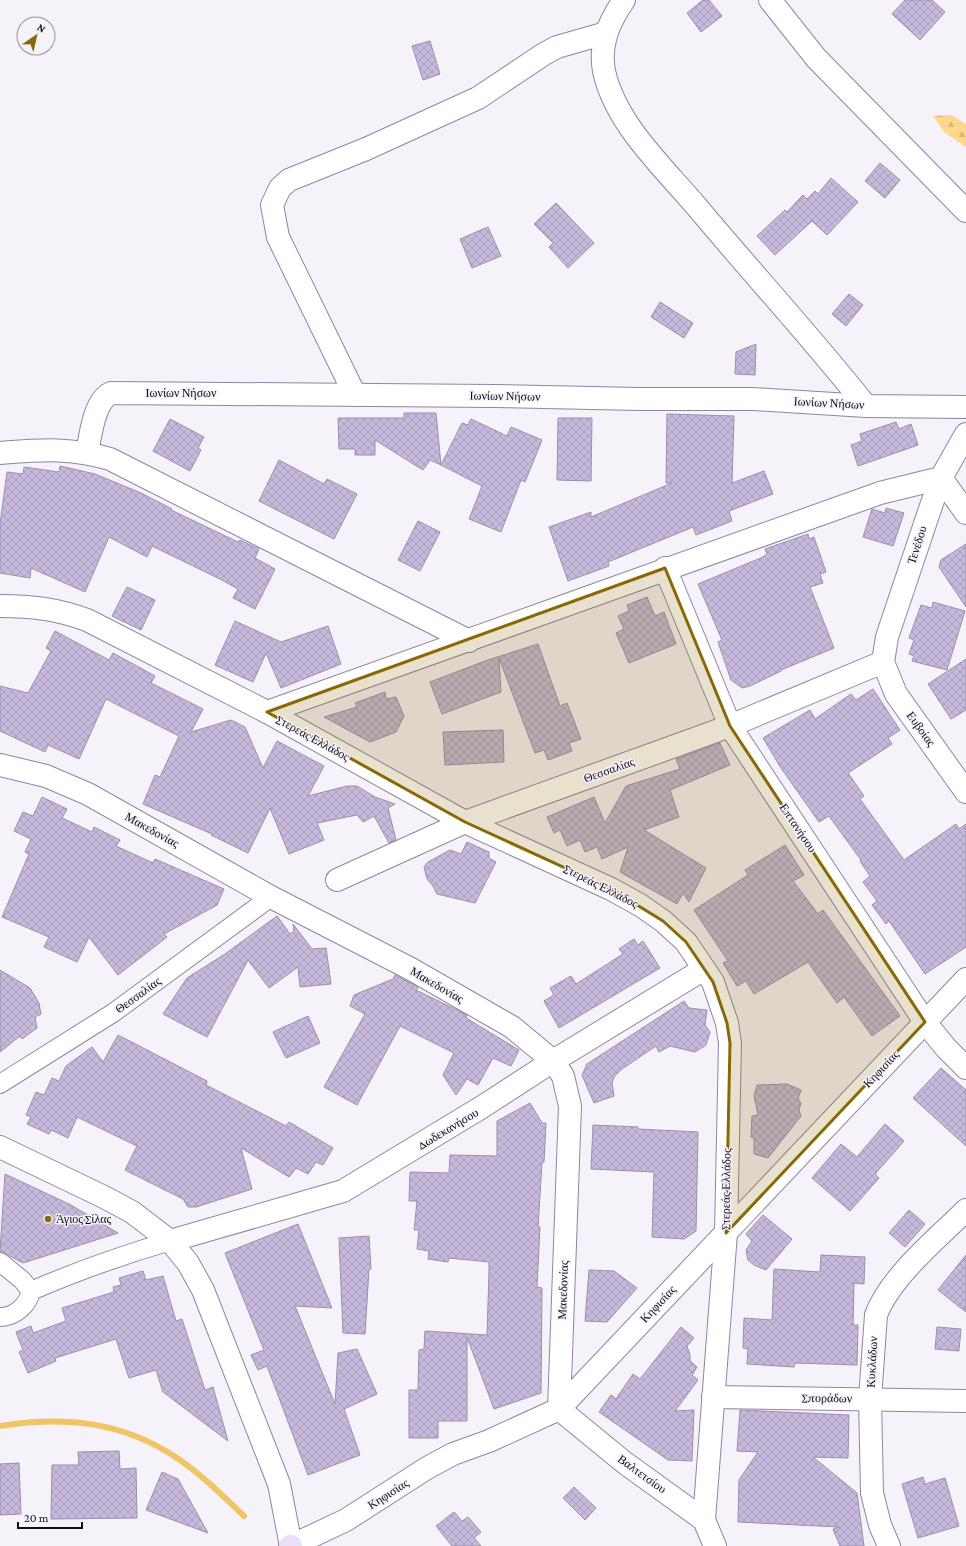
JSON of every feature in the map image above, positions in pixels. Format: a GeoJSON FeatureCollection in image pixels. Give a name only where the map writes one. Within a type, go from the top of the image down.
{"type":"FeatureCollection","features":[{"type":"Feature","properties":{"kind":"street"},"geometry":{"type":"LineString","coordinates":[[624,0],[606,33],[602,50],[604,70],[614,102],[628,124],[749,269],[822,350],[866,406]]}},
{"type":"Feature","properties":{"kind":"street"},"geometry":{"type":"LineString","coordinates":[[770,0],[816,58],[966,211]]}},
{"type":"Feature","properties":{"kind":"street"},"geometry":{"type":"LineString","coordinates":[[355,395],[278,237],[272,205],[280,188],[289,180],[366,148],[478,98],[557,47],[606,33]]}},
{"type":"Feature","properties":{"kind":"street","name":"Ιωνίων Νήσων"},"geometry":{"type":"LineString","coordinates":[[87,452],[99,403],[104,396],[111,392],[639,399],[753,399],[866,406],[966,407]]}},
{"type":"Feature","properties":{"kind":"street","name":"Τενέδου"},"geometry":{"type":"LineString","coordinates":[[883,662],[887,638],[941,478],[966,434]]}},
{"type":"Feature","properties":{"kind":"street"},"geometry":{"type":"LineString","coordinates":[[0,453],[51,450],[87,452],[115,461],[469,641]]}},
{"type":"Feature","properties":{"kind":"street"},"geometry":{"type":"LineString","coordinates":[[267,712],[469,641],[665,568],[880,493],[941,478],[966,513]]}},
{"type":"Feature","properties":{"kind":"street","name":"Επτανήσου"},"geometry":{"type":"LineString","coordinates":[[665,568],[730,726],[925,1022],[946,1048],[966,1068]]}},
{"type":"Feature","properties":{"kind":"street","name":"Στερεάς Ελλάδος"},"geometry":{"type":"LineString","coordinates":[[0,606],[25,606],[61,611],[87,620],[267,712],[465,822],[611,889],[663,921],[686,942],[713,982],[721,1001],[727,1023],[730,1043],[726,1233],[704,1520]]}},
{"type":"Feature","properties":{"kind":"street","name":"Θεσσαλίας"},"geometry":{"type":"LineString","coordinates":[[337,880],[465,822],[730,726],[883,662]]}},
{"type":"Feature","properties":{"kind":"street","name":"Ευβοίας"},"geometry":{"type":"LineString","coordinates":[[883,662],[896,694],[966,792]]}},
{"type":"Feature","properties":{"kind":"street","name":"Μακεδονίας"},"geometry":{"type":"LineString","coordinates":[[0,765],[46,776],[88,794],[271,898],[411,969],[512,1027],[553,1061],[563,1076],[570,1106],[559,1409]]}},
{"type":"Feature","properties":{"kind":"street","name":"Θεσσαλίας"},"geometry":{"type":"LineString","coordinates":[[0,1084],[113,1013],[271,898]]}},
{"type":"Feature","properties":{"kind":"street","name":"Δωδεκανήσου"},"geometry":{"type":"LineString","coordinates":[[170,1241],[344,1191],[482,1108],[553,1061],[704,968]]}},
{"type":"Feature","properties":{"kind":"street","name":"Κηφισίας"},"geometry":{"type":"LineString","coordinates":[[291,1546],[346,1520],[427,1468],[453,1454],[489,1441],[559,1409],[966,979]]}},
{"type":"Feature","properties":{"kind":"street"},"geometry":{"type":"LineString","coordinates":[[0,1147],[132,1212],[170,1241],[188,1264],[203,1290],[279,1484],[291,1546]]}},
{"type":"Feature","properties":{"kind":"street","name":"Κυκλάδων"},"geometry":{"type":"LineString","coordinates":[[889,1546],[880,1525],[872,1493],[870,1399],[876,1315],[880,1303],[892,1285],[966,1210]]}},
{"type":"Feature","properties":{"kind":"street"},"geometry":{"type":"LineString","coordinates":[[31,1291],[70,1274],[119,1256],[170,1241]]}},
{"type":"Feature","properties":{"kind":"street"},"geometry":{"type":"LineString","coordinates":[[0,1262],[22,1280],[31,1291]]}},
{"type":"Feature","properties":{"kind":"street"},"geometry":{"type":"LineString","coordinates":[[0,1317],[18,1311],[29,1298],[31,1291]]}},
{"type":"Feature","properties":{"kind":"street","name":"Σποράδων"},"geometry":{"type":"LineString","coordinates":[[713,1397],[966,1401]]}},
{"type":"Feature","properties":{"kind":"street","name":"Βαλτετσίου"},"geometry":{"type":"LineString","coordinates":[[559,1409],[625,1463],[704,1520],[716,1546]]}},
{"type":"Feature","properties":{"kind":"highlighted area"},"geometry":{"type":"Polygon","coordinates":[[[665,568],[730,726],[925,1022],[726,1233],[730,1043],[727,1023],[713,982],[686,942],[663,921],[611,889],[465,822],[267,712],[665,568]]]}},
{"type":"Feature","properties":{"kind":"green space"},"geometry":{"type":"Polygon","coordinates":[[[951,115],[966,124],[966,147],[944,132],[933,116],[951,115]]]}},
{"type":"Feature","properties":{"kind":"building"},"geometry":{"type":"Polygon","coordinates":[[[703,0],[709,0],[722,16],[701,32],[687,13],[703,0]]]}},
{"type":"Feature","properties":{"kind":"building"},"geometry":{"type":"Polygon","coordinates":[[[905,0],[932,0],[945,12],[920,40],[892,14],[905,0]]]}},
{"type":"Feature","properties":{"kind":"building"},"geometry":{"type":"Polygon","coordinates":[[[430,41],[440,74],[423,80],[412,46],[430,41]]]}},
{"type":"Feature","properties":{"kind":"building"},"geometry":{"type":"Polygon","coordinates":[[[880,163],[900,180],[885,198],[865,181],[880,163]]]}},
{"type":"Feature","properties":{"kind":"building"},"geometry":{"type":"Polygon","coordinates":[[[831,178],[858,202],[827,235],[812,221],[775,255],[757,236],[785,210],[787,212],[803,195],[807,199],[815,191],[818,194],[831,178]]]}},
{"type":"Feature","properties":{"kind":"building"},"geometry":{"type":"Polygon","coordinates":[[[556,203],[594,243],[568,268],[549,247],[553,243],[534,224],[556,203]]]}},
{"type":"Feature","properties":{"kind":"building"},"geometry":{"type":"Polygon","coordinates":[[[488,227],[501,256],[472,268],[460,239],[488,227]]]}},
{"type":"Feature","properties":{"kind":"building"},"geometry":{"type":"Polygon","coordinates":[[[849,294],[863,305],[846,326],[832,314],[849,294]]]}},
{"type":"Feature","properties":{"kind":"building"},"geometry":{"type":"Polygon","coordinates":[[[660,302],[693,323],[684,338],[651,317],[660,302]]]}},
{"type":"Feature","properties":{"kind":"building"},"geometry":{"type":"Polygon","coordinates":[[[756,344],[755,375],[735,374],[736,352],[756,344]]]}},
{"type":"Feature","properties":{"kind":"building"},"geometry":{"type":"Polygon","coordinates":[[[404,413],[436,413],[441,465],[430,460],[423,470],[375,440],[375,455],[355,455],[355,449],[339,449],[338,418],[404,418],[404,413]]]}},
{"type":"Feature","properties":{"kind":"building"},"geometry":{"type":"Polygon","coordinates":[[[667,414],[734,416],[732,483],[764,471],[773,494],[729,511],[732,521],[696,535],[693,527],[608,562],[609,566],[568,581],[549,527],[591,512],[591,517],[672,483],[666,483],[667,414]]]}},
{"type":"Feature","properties":{"kind":"building"},"geometry":{"type":"Polygon","coordinates":[[[558,418],[592,418],[591,481],[557,480],[558,418]]]}},
{"type":"Feature","properties":{"kind":"building"},"geometry":{"type":"Polygon","coordinates":[[[170,419],[204,437],[198,448],[201,450],[190,471],[153,451],[170,419]]]}},
{"type":"Feature","properties":{"kind":"building"},"geometry":{"type":"Polygon","coordinates":[[[471,419],[507,436],[511,427],[542,440],[525,482],[521,480],[501,532],[469,519],[482,486],[441,465],[462,423],[468,425],[471,419]]]}},
{"type":"Feature","properties":{"kind":"building"},"geometry":{"type":"Polygon","coordinates":[[[896,422],[899,429],[911,424],[918,445],[858,466],[851,445],[862,441],[860,434],[896,422]]]}},
{"type":"Feature","properties":{"kind":"building"},"geometry":{"type":"Polygon","coordinates":[[[279,460],[324,484],[327,479],[357,494],[334,539],[259,501],[279,460]]]}},
{"type":"Feature","properties":{"kind":"building"},"geometry":{"type":"Polygon","coordinates":[[[60,466],[95,474],[141,493],[172,509],[171,510],[238,542],[240,540],[259,549],[255,558],[275,569],[255,609],[233,598],[238,589],[220,579],[152,546],[147,557],[109,537],[85,592],[31,568],[30,578],[0,573],[0,524],[7,472],[23,474],[24,467],[59,472],[60,466]]]}},
{"type":"Feature","properties":{"kind":"building"},"geometry":{"type":"Polygon","coordinates":[[[886,508],[904,513],[893,546],[863,537],[872,509],[885,513],[886,508]]]}},
{"type":"Feature","properties":{"kind":"building"},"geometry":{"type":"Polygon","coordinates":[[[418,521],[440,532],[420,571],[398,560],[418,521]]]}},
{"type":"Feature","properties":{"kind":"building"},"geometry":{"type":"Polygon","coordinates":[[[808,534],[809,539],[814,537],[826,572],[820,574],[823,583],[810,587],[834,648],[781,670],[750,686],[742,688],[731,680],[718,642],[722,640],[698,584],[763,557],[767,554],[765,549],[808,534]]]}},
{"type":"Feature","properties":{"kind":"building"},"geometry":{"type":"Polygon","coordinates":[[[966,544],[966,607],[939,567],[941,560],[966,544]]]}},
{"type":"Feature","properties":{"kind":"building"},"geometry":{"type":"Polygon","coordinates":[[[127,587],[155,600],[141,630],[112,616],[127,587]]]}},
{"type":"Feature","properties":{"kind":"building"},"geometry":{"type":"Polygon","coordinates":[[[647,597],[655,616],[664,612],[676,644],[629,663],[616,633],[624,629],[618,616],[629,611],[627,605],[647,597]]]}},
{"type":"Feature","properties":{"kind":"building"},"geometry":{"type":"Polygon","coordinates":[[[933,602],[965,611],[947,670],[912,661],[914,656],[909,654],[914,640],[909,638],[921,605],[932,608],[933,602]]]}},
{"type":"Feature","properties":{"kind":"building"},"geometry":{"type":"Polygon","coordinates":[[[235,621],[281,642],[328,626],[341,664],[281,688],[266,653],[253,682],[215,665],[235,621]]]}},
{"type":"Feature","properties":{"kind":"building"},"geometry":{"type":"Polygon","coordinates":[[[55,631],[109,660],[113,653],[155,676],[151,683],[203,709],[191,732],[231,720],[245,727],[263,768],[277,741],[324,766],[308,796],[347,786],[357,786],[375,797],[395,804],[388,808],[396,840],[389,843],[374,816],[363,822],[357,815],[317,823],[324,840],[289,854],[270,808],[248,853],[211,835],[212,834],[143,804],[155,775],[160,777],[179,736],[106,699],[79,759],[48,745],[45,752],[0,731],[0,686],[28,693],[51,651],[46,648],[55,631]]]}},
{"type":"Feature","properties":{"kind":"building"},"geometry":{"type":"Polygon","coordinates":[[[538,644],[560,706],[567,703],[581,739],[569,743],[572,751],[548,760],[544,750],[535,753],[499,658],[501,692],[442,714],[430,682],[485,661],[538,644]]]}},
{"type":"Feature","properties":{"kind":"building"},"geometry":{"type":"Polygon","coordinates":[[[966,659],[966,710],[951,719],[928,684],[966,659]]]}},
{"type":"Feature","properties":{"kind":"building"},"geometry":{"type":"Polygon","coordinates":[[[873,689],[900,730],[888,738],[892,744],[848,773],[864,796],[860,799],[904,860],[956,824],[959,829],[966,824],[966,947],[925,974],[889,921],[886,924],[872,905],[877,901],[863,882],[870,876],[860,861],[861,860],[829,816],[819,822],[781,768],[763,738],[810,710],[815,719],[851,694],[856,700],[873,689]]]}},
{"type":"Feature","properties":{"kind":"building"},"geometry":{"type":"Polygon","coordinates":[[[385,692],[386,699],[396,697],[404,716],[396,732],[370,742],[324,717],[357,707],[355,703],[385,692]]]}},
{"type":"Feature","properties":{"kind":"building"},"geometry":{"type":"Polygon","coordinates":[[[503,730],[504,762],[445,765],[443,732],[503,730]]]}},
{"type":"Feature","properties":{"kind":"building"},"geometry":{"type":"Polygon","coordinates":[[[720,743],[730,765],[670,790],[679,817],[644,830],[706,868],[689,902],[683,893],[677,904],[620,872],[628,847],[602,859],[597,847],[585,852],[580,840],[567,846],[560,830],[554,833],[547,817],[594,797],[605,823],[626,786],[680,769],[676,759],[720,743]]]}},
{"type":"Feature","properties":{"kind":"building"},"geometry":{"type":"Polygon","coordinates":[[[42,797],[67,809],[62,818],[92,832],[94,827],[120,840],[116,846],[153,863],[155,859],[224,889],[217,905],[164,934],[167,937],[118,975],[89,937],[77,962],[44,947],[49,937],[2,917],[29,854],[25,852],[31,839],[14,831],[23,812],[33,816],[42,797]]]}},
{"type":"Feature","properties":{"kind":"building"},"geometry":{"type":"Polygon","coordinates":[[[467,842],[489,852],[489,858],[496,862],[475,903],[437,894],[427,879],[424,867],[428,862],[450,850],[461,854],[467,842]]]}},
{"type":"Feature","properties":{"kind":"building"},"geometry":{"type":"Polygon","coordinates":[[[785,845],[804,875],[793,881],[818,914],[823,910],[900,1016],[872,1036],[844,997],[837,1003],[808,962],[754,994],[746,981],[737,986],[723,963],[728,961],[694,910],[748,875],[745,870],[785,845]]]}},
{"type":"Feature","properties":{"kind":"building"},"geometry":{"type":"Polygon","coordinates":[[[277,916],[290,934],[294,931],[293,924],[312,949],[326,948],[331,984],[300,987],[298,967],[269,988],[248,960],[207,1037],[163,1014],[187,978],[225,954],[277,916]]]}},
{"type":"Feature","properties":{"kind":"building"},"geometry":{"type":"Polygon","coordinates":[[[634,939],[638,945],[643,941],[660,968],[559,1028],[544,1001],[554,995],[550,988],[571,976],[576,984],[623,954],[619,949],[634,939]]]}},
{"type":"Feature","properties":{"kind":"building"},"geometry":{"type":"Polygon","coordinates":[[[0,970],[30,988],[39,1003],[41,1014],[35,1017],[37,1028],[22,1039],[20,1036],[0,1052],[0,970]]]}},
{"type":"Feature","properties":{"kind":"building"},"geometry":{"type":"Polygon","coordinates":[[[395,975],[418,987],[416,990],[467,1015],[466,1018],[519,1050],[511,1066],[493,1058],[478,1085],[467,1079],[456,1095],[443,1075],[454,1053],[400,1026],[357,1105],[324,1087],[365,1014],[350,1006],[354,995],[393,979],[395,975]]]}},
{"type":"Feature","properties":{"kind":"building"},"geometry":{"type":"Polygon","coordinates":[[[684,1001],[689,1008],[707,1010],[705,1025],[710,1032],[706,1045],[695,1052],[670,1046],[659,1052],[656,1046],[622,1069],[614,1077],[612,1084],[614,1096],[594,1103],[582,1075],[587,1064],[684,1001]]]}},
{"type":"Feature","properties":{"kind":"building"},"geometry":{"type":"Polygon","coordinates":[[[308,1016],[320,1043],[286,1058],[273,1032],[308,1016]]]}},
{"type":"Feature","properties":{"kind":"building"},"geometry":{"type":"Polygon","coordinates":[[[118,1035],[207,1081],[206,1085],[286,1126],[289,1122],[333,1148],[323,1165],[316,1162],[308,1174],[296,1168],[289,1177],[241,1148],[252,1189],[196,1207],[188,1207],[183,1199],[125,1170],[137,1146],[77,1117],[68,1138],[51,1130],[49,1134],[27,1124],[31,1117],[26,1115],[36,1092],[44,1095],[52,1078],[59,1081],[66,1066],[92,1047],[103,1062],[118,1035]]]}},
{"type":"Feature","properties":{"kind":"building"},"geometry":{"type":"Polygon","coordinates":[[[941,1068],[966,1090],[966,1146],[913,1098],[941,1068]]]}},
{"type":"Feature","properties":{"kind":"building"},"geometry":{"type":"Polygon","coordinates":[[[787,1084],[801,1090],[798,1099],[801,1103],[799,1110],[801,1116],[768,1158],[754,1154],[754,1138],[751,1137],[752,1116],[758,1115],[754,1096],[757,1085],[787,1084]]]}},
{"type":"Feature","properties":{"kind":"building"},"geometry":{"type":"Polygon","coordinates":[[[530,1103],[542,1123],[546,1123],[538,1227],[540,1227],[537,1287],[542,1288],[541,1393],[494,1409],[467,1337],[467,1421],[438,1421],[438,1438],[409,1438],[409,1390],[418,1390],[419,1350],[424,1349],[425,1331],[487,1335],[489,1272],[489,1262],[449,1258],[448,1262],[428,1259],[429,1251],[417,1249],[419,1230],[414,1230],[417,1201],[409,1201],[410,1172],[449,1173],[450,1155],[497,1156],[497,1121],[530,1103]]]}},
{"type":"Feature","properties":{"kind":"building"},"geometry":{"type":"Polygon","coordinates":[[[885,1124],[904,1141],[875,1174],[879,1178],[850,1211],[812,1178],[841,1144],[857,1157],[885,1124]]]}},
{"type":"Feature","properties":{"kind":"building"},"geometry":{"type":"Polygon","coordinates":[[[593,1125],[698,1132],[696,1231],[684,1239],[652,1237],[654,1172],[591,1169],[593,1125]]]}},
{"type":"Feature","properties":{"kind":"building","name":"Άγιος Σίλας"},"geometry":{"type":"Polygon","coordinates":[[[5,1174],[71,1205],[118,1233],[23,1263],[0,1251],[5,1174]]]}},
{"type":"Feature","properties":{"kind":"building"},"geometry":{"type":"Polygon","coordinates":[[[909,1210],[925,1224],[905,1247],[889,1233],[909,1210]]]}},
{"type":"Feature","properties":{"kind":"building"},"geometry":{"type":"Polygon","coordinates":[[[763,1215],[792,1239],[766,1270],[754,1265],[748,1260],[746,1250],[752,1241],[746,1234],[763,1215]]]}},
{"type":"Feature","properties":{"kind":"building"},"geometry":{"type":"Polygon","coordinates":[[[298,1224],[332,1308],[295,1306],[335,1404],[338,1353],[357,1349],[377,1394],[344,1409],[360,1455],[308,1475],[267,1366],[258,1370],[251,1355],[264,1350],[225,1253],[298,1224]]]}},
{"type":"Feature","properties":{"kind":"building"},"geometry":{"type":"Polygon","coordinates":[[[369,1236],[371,1269],[369,1269],[365,1334],[343,1333],[339,1238],[369,1236]]]}},
{"type":"Feature","properties":{"kind":"building"},"geometry":{"type":"Polygon","coordinates":[[[821,1255],[865,1257],[864,1284],[854,1283],[853,1325],[858,1325],[857,1365],[795,1363],[794,1367],[747,1364],[748,1349],[743,1348],[744,1318],[772,1320],[774,1269],[820,1272],[821,1255]]]}},
{"type":"Feature","properties":{"kind":"building"},"geometry":{"type":"Polygon","coordinates":[[[966,1255],[966,1312],[938,1290],[966,1255]]]}},
{"type":"Feature","properties":{"kind":"building"},"geometry":{"type":"Polygon","coordinates":[[[589,1270],[614,1271],[637,1288],[607,1322],[585,1321],[589,1270]]]}},
{"type":"Feature","properties":{"kind":"building"},"geometry":{"type":"Polygon","coordinates":[[[143,1271],[146,1280],[163,1276],[176,1321],[182,1319],[205,1390],[213,1387],[228,1441],[163,1392],[156,1370],[129,1378],[116,1339],[55,1358],[56,1361],[28,1373],[19,1352],[23,1350],[16,1332],[31,1326],[33,1333],[66,1321],[62,1308],[114,1292],[113,1287],[121,1285],[119,1278],[143,1271]]]}},
{"type":"Feature","properties":{"kind":"building"},"geometry":{"type":"Polygon","coordinates":[[[681,1327],[694,1338],[687,1346],[690,1361],[697,1367],[692,1375],[698,1380],[675,1411],[694,1410],[692,1461],[668,1460],[599,1412],[611,1395],[616,1399],[633,1374],[640,1379],[681,1327]]]}},
{"type":"Feature","properties":{"kind":"building"},"geometry":{"type":"Polygon","coordinates":[[[937,1327],[961,1329],[959,1351],[935,1349],[937,1327]]]}},
{"type":"Feature","properties":{"kind":"building"},"geometry":{"type":"Polygon","coordinates":[[[740,1410],[849,1415],[848,1458],[813,1457],[857,1493],[864,1546],[840,1546],[833,1529],[839,1527],[738,1522],[739,1480],[758,1452],[737,1451],[740,1410]]]}},
{"type":"Feature","properties":{"kind":"building"},"geometry":{"type":"Polygon","coordinates":[[[119,1451],[120,1469],[136,1468],[137,1518],[51,1519],[52,1465],[79,1465],[78,1452],[119,1451]]]}},
{"type":"Feature","properties":{"kind":"building"},"geometry":{"type":"Polygon","coordinates":[[[19,1463],[21,1514],[0,1515],[0,1464],[19,1463]]]}},
{"type":"Feature","properties":{"kind":"building"},"geometry":{"type":"Polygon","coordinates":[[[162,1472],[178,1479],[208,1533],[146,1510],[162,1472]]]}},
{"type":"Feature","properties":{"kind":"building"},"geometry":{"type":"Polygon","coordinates":[[[923,1477],[925,1484],[945,1478],[959,1526],[918,1538],[902,1484],[923,1477]]]}},
{"type":"Feature","properties":{"kind":"building"},"geometry":{"type":"Polygon","coordinates":[[[574,1487],[596,1508],[585,1520],[563,1498],[574,1487]]]}},
{"type":"Feature","properties":{"kind":"building"},"geometry":{"type":"Polygon","coordinates":[[[454,1512],[462,1521],[468,1517],[481,1532],[474,1538],[481,1546],[452,1546],[436,1526],[454,1512]]]}},
{"type":"Feature","properties":{"kind":"waterway"},"geometry":{"type":"LineString","coordinates":[[0,1426],[24,1423],[70,1422],[92,1424],[135,1436],[156,1446],[186,1464],[244,1516]]}},
{"type":"Feature","properties":{"kind":"place","name":"Άγιος Σίλας"},"geometry":{"type":"Point","coordinates":[48,1219]}}]}
